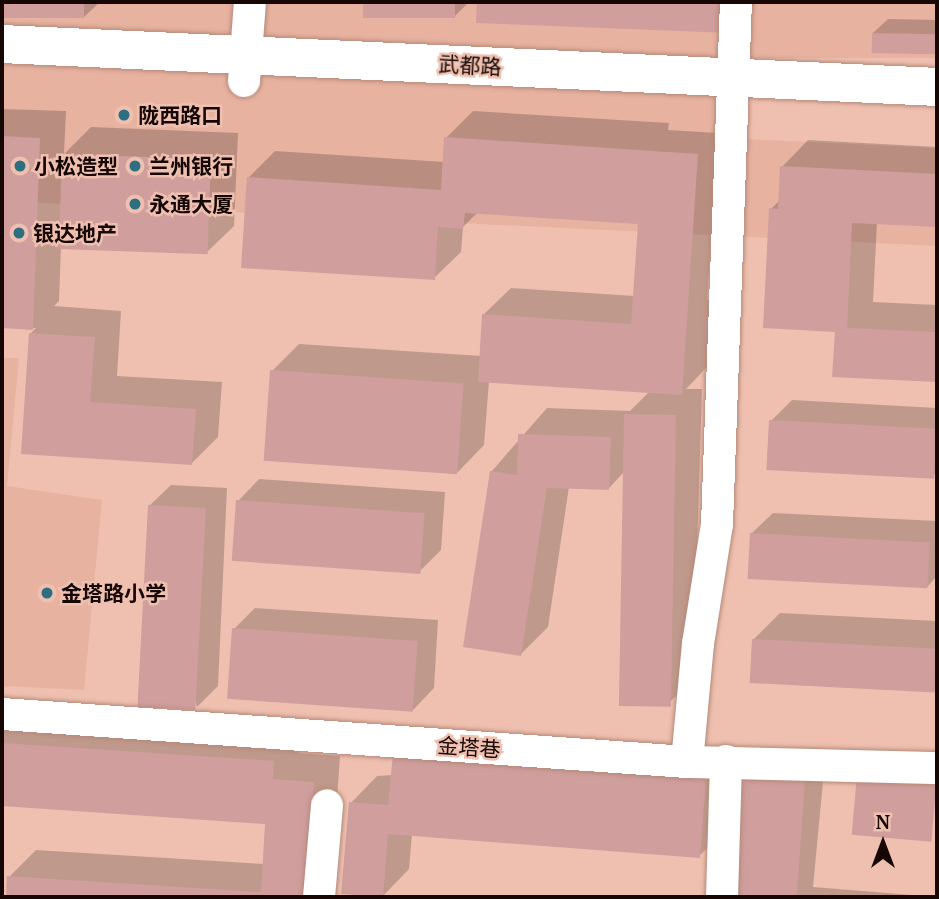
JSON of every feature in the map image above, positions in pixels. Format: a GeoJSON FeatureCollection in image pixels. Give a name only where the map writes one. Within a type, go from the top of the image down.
{"type":"FeatureCollection","features":[{"type":"Feature","properties":{"kind":"main road","name":"武都路"},"geometry":{"type":"LineString","coordinates":[[2,44],[244,68],[731,91],[937,88]]}},
{"type":"Feature","properties":{"kind":"main road","name":"武都路"},"geometry":{"type":"LineString","coordinates":[[2,71],[244,68]]}},
{"type":"Feature","properties":{"kind":"main road","name":"武都路"},"geometry":{"type":"LineString","coordinates":[[731,91],[937,114]]}},
{"type":"Feature","properties":{"kind":"street"},"geometry":{"type":"LineString","coordinates":[[244,68],[250,2]]}},
{"type":"Feature","properties":{"kind":"street"},"geometry":{"type":"LineString","coordinates":[[687,762],[698,644],[717,524],[736,2]]}},
{"type":"Feature","properties":{"kind":"street","name":"金塔巷"},"geometry":{"type":"LineString","coordinates":[[2,714],[687,762],[937,768]]}},
{"type":"Feature","properties":{"kind":"street"},"geometry":{"type":"LineString","coordinates":[[722,897],[726,761]]}},
{"type":"Feature","properties":{"kind":"street"},"geometry":{"type":"LineString","coordinates":[[320,897],[327,805]]}},
{"type":"Feature","properties":{"kind":"shaded area"},"geometry":{"type":"Polygon","coordinates":[[[2,2],[937,2],[937,58],[748,58],[744,139],[937,148],[937,246],[2,201],[2,2]]]}},
{"type":"Feature","properties":{"kind":"shaded area","name":"金塔路小学"},"geometry":{"type":"Polygon","coordinates":[[[2,358],[19,358],[7,486],[102,500],[84,690],[2,686],[2,358]]]}},
{"type":"Feature","properties":{"kind":"building"},"geometry":{"type":"Polygon","coordinates":[[[2,2],[84,2],[84,18],[2,18],[2,2]]]}},
{"type":"Feature","properties":{"kind":"building"},"geometry":{"type":"Polygon","coordinates":[[[363,2],[455,2],[455,18],[363,18],[363,2]]]}},
{"type":"Feature","properties":{"kind":"building"},"geometry":{"type":"Polygon","coordinates":[[[477,2],[731,2],[730,33],[476,23],[477,2]]]}},
{"type":"Feature","properties":{"kind":"building"},"geometry":{"type":"Polygon","coordinates":[[[872,33],[937,34],[937,54],[872,53],[872,33]]]}},
{"type":"Feature","properties":{"kind":"building","name":"银达地产"},"geometry":{"type":"Polygon","coordinates":[[[2,136],[40,138],[33,330],[2,328],[2,136]]]}},
{"type":"Feature","properties":{"kind":"building"},"geometry":{"type":"Polygon","coordinates":[[[444,137],[698,154],[682,395],[478,382],[482,314],[631,324],[638,224],[465,213],[463,229],[438,227],[435,280],[241,268],[247,177],[441,190],[444,137]]]}},
{"type":"Feature","properties":{"kind":"building","name":"永通大厦"},"geometry":{"type":"Polygon","coordinates":[[[62,154],[211,159],[208,254],[59,249],[62,154]]]}},
{"type":"Feature","properties":{"kind":"building"},"geometry":{"type":"Polygon","coordinates":[[[780,166],[937,174],[937,227],[852,223],[847,328],[937,332],[937,382],[832,377],[835,332],[763,328],[769,208],[778,209],[780,166]]]}},
{"type":"Feature","properties":{"kind":"building"},"geometry":{"type":"Polygon","coordinates":[[[29,333],[95,337],[90,402],[196,409],[192,465],[21,454],[29,333]]]}},
{"type":"Feature","properties":{"kind":"building"},"geometry":{"type":"Polygon","coordinates":[[[270,370],[464,384],[457,474],[264,461],[270,370]]]}},
{"type":"Feature","properties":{"kind":"building"},"geometry":{"type":"Polygon","coordinates":[[[624,414],[676,415],[671,707],[619,706],[624,414]]]}},
{"type":"Feature","properties":{"kind":"building"},"geometry":{"type":"Polygon","coordinates":[[[769,420],[937,429],[934,479],[766,470],[769,420]]]}},
{"type":"Feature","properties":{"kind":"building"},"geometry":{"type":"Polygon","coordinates":[[[518,434],[611,437],[609,490],[547,488],[521,656],[463,647],[490,471],[517,475],[518,434]]]}},
{"type":"Feature","properties":{"kind":"building"},"geometry":{"type":"Polygon","coordinates":[[[236,500],[425,513],[420,574],[232,561],[236,500]]]}},
{"type":"Feature","properties":{"kind":"building"},"geometry":{"type":"Polygon","coordinates":[[[148,505],[206,508],[195,710],[137,707],[148,505]]]}},
{"type":"Feature","properties":{"kind":"building"},"geometry":{"type":"Polygon","coordinates":[[[750,533],[930,542],[927,588],[748,579],[750,533]]]}},
{"type":"Feature","properties":{"kind":"building"},"geometry":{"type":"Polygon","coordinates":[[[232,628],[418,641],[413,712],[227,699],[232,628]]]}},
{"type":"Feature","properties":{"kind":"building"},"geometry":{"type":"Polygon","coordinates":[[[752,639],[937,649],[934,693],[750,683],[752,639]]]}},
{"type":"Feature","properties":{"kind":"building"},"geometry":{"type":"Polygon","coordinates":[[[2,743],[274,761],[273,779],[314,782],[306,897],[6,897],[7,876],[261,892],[265,824],[2,806],[2,743]]]}},
{"type":"Feature","properties":{"kind":"building"},"geometry":{"type":"Polygon","coordinates":[[[393,754],[706,779],[700,858],[388,834],[383,897],[341,894],[349,802],[388,805],[393,754]]]}},
{"type":"Feature","properties":{"kind":"building"},"geometry":{"type":"Polygon","coordinates":[[[857,774],[937,781],[931,842],[852,835],[857,774]]]}},
{"type":"Feature","properties":{"kind":"building"},"geometry":{"type":"Polygon","coordinates":[[[737,777],[805,782],[797,897],[729,897],[737,777]]]}},
{"type":"Feature","properties":{"kind":"place","name":"陇西路口"},"geometry":{"type":"Point","coordinates":[124,115]}},
{"type":"Feature","properties":{"kind":"place","name":"小松造型"},"geometry":{"type":"Point","coordinates":[20,166]}},
{"type":"Feature","properties":{"kind":"place","name":"兰州银行"},"geometry":{"type":"Point","coordinates":[135,166]}},
{"type":"Feature","properties":{"kind":"place","name":"永通大厦"},"geometry":{"type":"Point","coordinates":[135,204]}},
{"type":"Feature","properties":{"kind":"place","name":"银达地产"},"geometry":{"type":"Point","coordinates":[19,233]}},
{"type":"Feature","properties":{"kind":"place","name":"金塔路小学"},"geometry":{"type":"Point","coordinates":[47,593]}}]}
